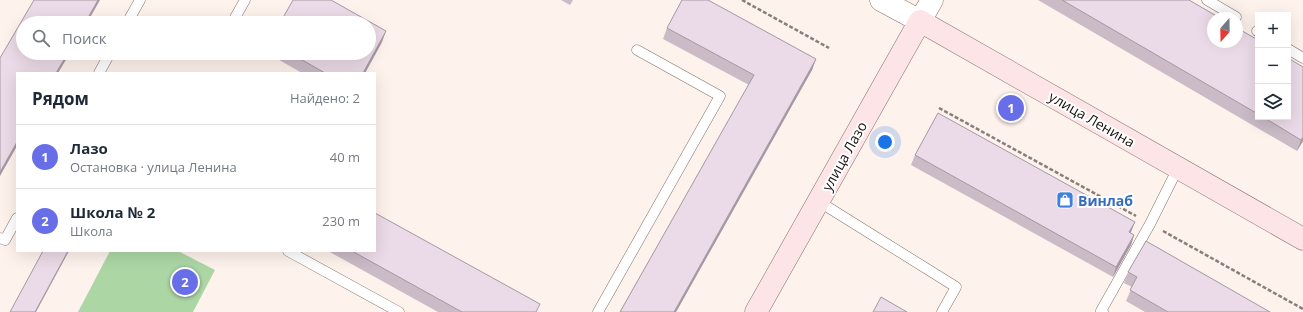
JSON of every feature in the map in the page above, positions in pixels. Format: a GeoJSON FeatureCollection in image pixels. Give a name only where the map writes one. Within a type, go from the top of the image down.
{"type":"FeatureCollection","features":[{"type":"Feature","properties":{"kind":"main road","name":"улица Ленина"},"geometry":{"type":"LineString","coordinates":[[920,21],[1303,239]]}},
{"type":"Feature","properties":{"kind":"main road","name":"улица Лазо"},"geometry":{"type":"LineString","coordinates":[[756,312],[920,21]]}},
{"type":"Feature","properties":{"kind":"street","name":"улица Ленина"},"geometry":{"type":"LineString","coordinates":[[881,0],[920,21]]}},
{"type":"Feature","properties":{"kind":"street","name":"улица Лазо"},"geometry":{"type":"LineString","coordinates":[[920,21],[932,0]]}},
{"type":"Feature","properties":{"kind":"lane"},"geometry":{"type":"LineString","coordinates":[[131,16],[140,0]]}},
{"type":"Feature","properties":{"kind":"lane"},"geometry":{"type":"LineString","coordinates":[[236,16],[245,0]]}},
{"type":"Feature","properties":{"kind":"lane"},"geometry":{"type":"LineString","coordinates":[[1207,0],[1227,12]]}},
{"type":"Feature","properties":{"kind":"lane"},"geometry":{"type":"LineString","coordinates":[[598,312],[720,96],[637,50]]}},
{"type":"Feature","properties":{"kind":"lane"},"geometry":{"type":"LineString","coordinates":[[1291,51],[1303,58]]}},
{"type":"Feature","properties":{"kind":"lane"},"geometry":{"type":"LineString","coordinates":[[100,72],[106,60]]}},
{"type":"Feature","properties":{"kind":"lane"},"geometry":{"type":"LineString","coordinates":[[1103,312],[1102,311],[1150,224],[1178,168]]}},
{"type":"Feature","properties":{"kind":"lane"},"geometry":{"type":"LineString","coordinates":[[818,202],[956,287],[942,312]]}},
{"type":"Feature","properties":{"kind":"lane"},"geometry":{"type":"LineString","coordinates":[[0,238],[4,240],[16,220]]}},
{"type":"Feature","properties":{"kind":"lane"},"geometry":{"type":"LineString","coordinates":[[290,252],[399,312]]}},
{"type":"Feature","properties":{"kind":"path"},"geometry":{"type":"LineString","coordinates":[[742,0],[828,48]]}},
{"type":"Feature","properties":{"kind":"path"},"geometry":{"type":"LineString","coordinates":[[939,108],[1303,308]]}},
{"type":"Feature","properties":{"kind":"green space"},"geometry":{"type":"Polygon","coordinates":[[[109,252],[180,252],[215,270],[193,312],[78,312],[109,252]]]}},
{"type":"Feature","properties":{"kind":"building"},"geometry":{"type":"Polygon","coordinates":[[[34,0],[98,0],[89,16],[25,16],[34,0]]]}},
{"type":"Feature","properties":{"kind":"building"},"geometry":{"type":"Polygon","coordinates":[[[293,0],[331,0],[359,16],[284,16],[293,0]]]}},
{"type":"Feature","properties":{"kind":"building"},"geometry":{"type":"Polygon","coordinates":[[[682,0],[708,0],[816,59],[674,312],[620,312],[754,75],[667,28],[682,0]]]}},
{"type":"Feature","properties":{"kind":"building"},"geometry":{"type":"Polygon","coordinates":[[[1062,0],[1189,0],[1210,12],[1207,12],[1207,48],[1243,48],[1243,31],[1255,38],[1255,112],[1062,0]]]}},
{"type":"Feature","properties":{"kind":"building"},"geometry":{"type":"Polygon","coordinates":[[[376,25],[386,31],[376,49],[376,25]]]}},
{"type":"Feature","properties":{"kind":"building"},"geometry":{"type":"Polygon","coordinates":[[[16,31],[16,60],[64,60],[57,72],[16,72],[16,144],[0,172],[0,58],[16,31]]]}},
{"type":"Feature","properties":{"kind":"building"},"geometry":{"type":"Polygon","coordinates":[[[302,60],[370,60],[364,72],[323,72],[302,60]]]}},
{"type":"Feature","properties":{"kind":"building"},"geometry":{"type":"Polygon","coordinates":[[[1291,60],[1303,67],[1303,137],[1301,140],[1268,120],[1291,120],[1291,60]]]}},
{"type":"Feature","properties":{"kind":"building"},"geometry":{"type":"Polygon","coordinates":[[[938,113],[1135,222],[1129,232],[1134,235],[1116,267],[915,155],[938,113]]]}},
{"type":"Feature","properties":{"kind":"building"},"geometry":{"type":"Polygon","coordinates":[[[376,214],[540,304],[536,312],[462,312],[354,252],[376,252],[376,214]]]}},
{"type":"Feature","properties":{"kind":"building"},"geometry":{"type":"Polygon","coordinates":[[[1146,241],[1270,312],[1168,312],[1130,290],[1137,277],[1128,272],[1146,241]]]}},
{"type":"Feature","properties":{"kind":"building"},"geometry":{"type":"Polygon","coordinates":[[[42,252],[67,252],[35,312],[10,312],[42,252]]]}},
{"type":"Feature","properties":{"kind":"building"},"geometry":{"type":"Polygon","coordinates":[[[881,297],[907,312],[873,312],[881,297]]]}},
{"type":"Feature","properties":{"kind":"place","name":"Лазо"},"geometry":{"type":"Point","coordinates":[1011,108]}},
{"type":"Feature","properties":{"kind":"place","name":"Винлаб"},"geometry":{"type":"Point","coordinates":[1065,200]}},
{"type":"Feature","properties":{"kind":"place","name":"Школа № 2"},"geometry":{"type":"Point","coordinates":[185,282]}}]}
